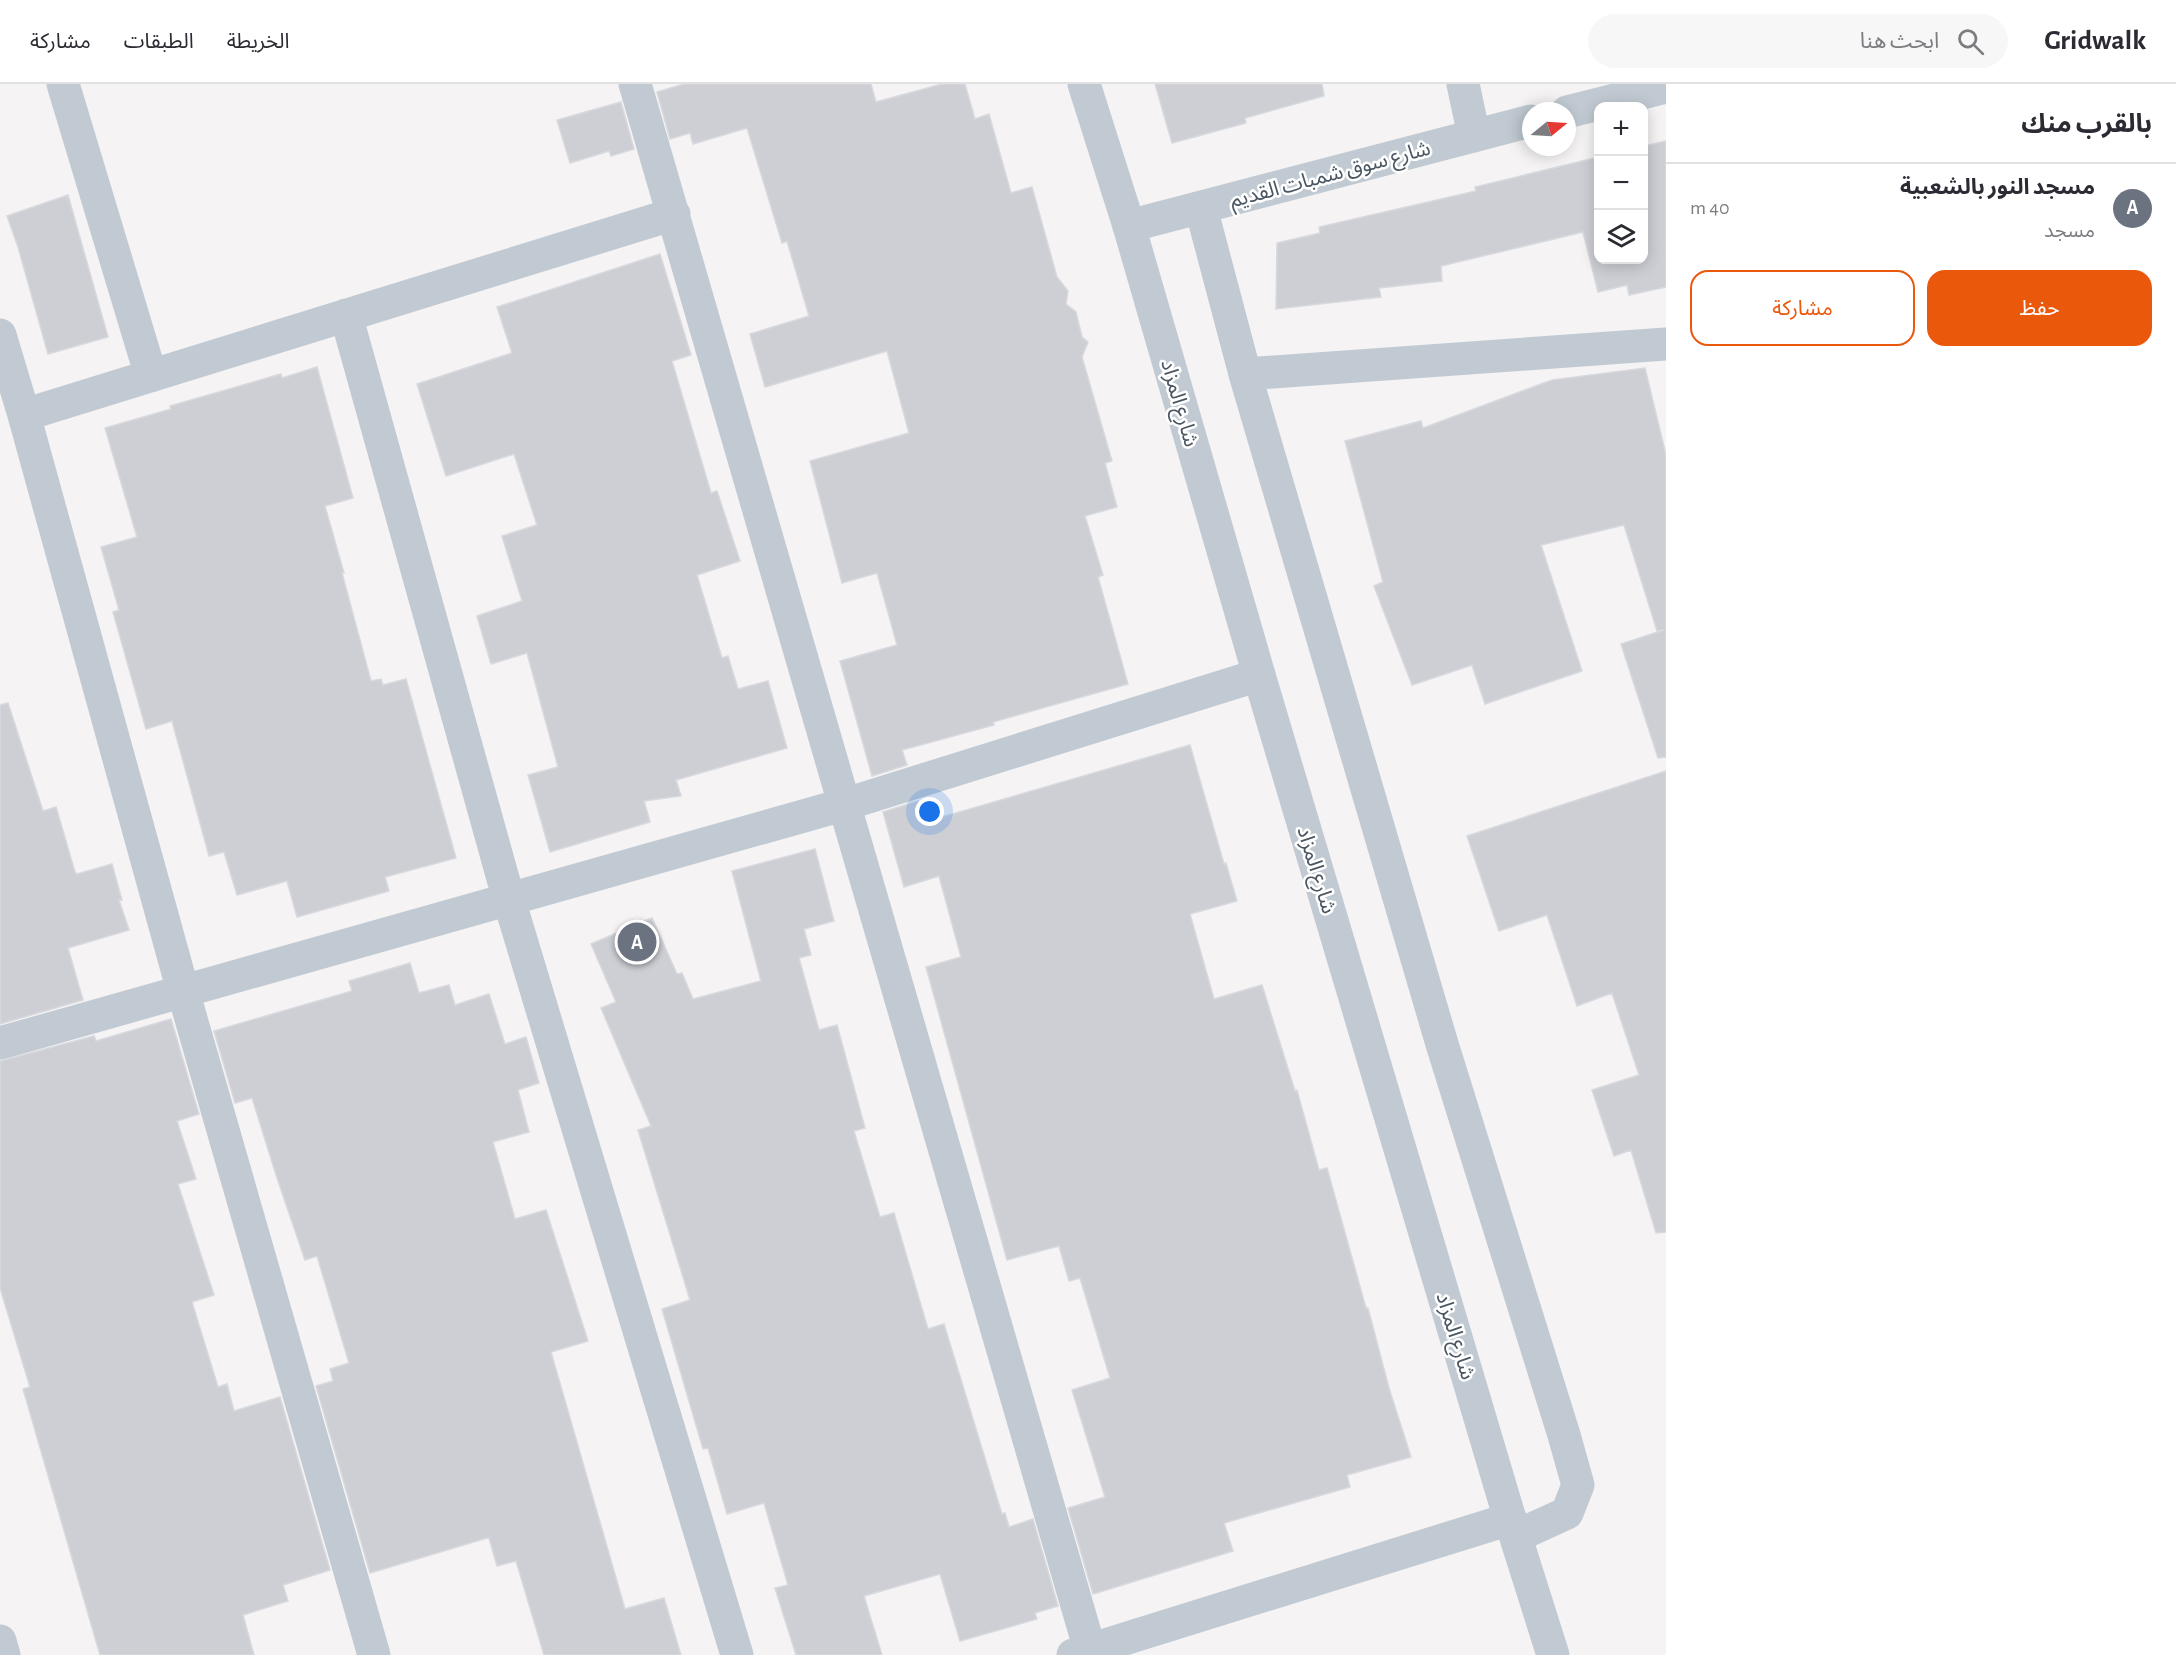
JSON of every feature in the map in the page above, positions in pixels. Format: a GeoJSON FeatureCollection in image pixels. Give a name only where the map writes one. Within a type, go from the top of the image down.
{"type":"FeatureCollection","features":[{"type":"Feature","properties":{"kind":"street"},"geometry":{"type":"LineString","coordinates":[[63,84],[151,376]]}},
{"type":"Feature","properties":{"kind":"street"},"geometry":{"type":"LineString","coordinates":[[635,84],[846,804],[1082,1652],[1568,1513],[1578,1485],[1442,1044],[1245,374],[1201,208]]}},
{"type":"Feature","properties":{"kind":"street","name":"شارع المزاد"},"geometry":{"type":"LineString","coordinates":[[1084,84],[1129,226],[1259,675],[1553,1655]]}},
{"type":"Feature","properties":{"kind":"street"},"geometry":{"type":"LineString","coordinates":[[1463,84],[1474,136]]}},
{"type":"Feature","properties":{"kind":"street"},"geometry":{"type":"LineString","coordinates":[[1576,110],[1666,87]]}},
{"type":"Feature","properties":{"kind":"street","name":"شارع سوق شمبات القديم"},"geometry":{"type":"LineString","coordinates":[[1129,226],[1522,123]]}},
{"type":"Feature","properties":{"kind":"street"},"geometry":{"type":"LineString","coordinates":[[24,415],[674,214]]}},
{"type":"Feature","properties":{"kind":"street"},"geometry":{"type":"LineString","coordinates":[[346,315],[509,900],[737,1655]]}},
{"type":"Feature","properties":{"kind":"street"},"geometry":{"type":"LineString","coordinates":[[0,335],[183,991],[374,1655]]}},
{"type":"Feature","properties":{"kind":"street"},"geometry":{"type":"LineString","coordinates":[[1245,374],[1666,344]]}},
{"type":"Feature","properties":{"kind":"street"},"geometry":{"type":"LineString","coordinates":[[0,1043],[846,804],[1259,675]]}},
{"type":"Feature","properties":{"kind":"street"},"geometry":{"type":"LineString","coordinates":[[0,1641],[4,1655]]}},
{"type":"Feature","properties":{"kind":"building"},"geometry":{"type":"Polygon","coordinates":[[[684,84],[871,84],[876,102],[942,84],[965,84],[975,119],[989,114],[1011,193],[1032,187],[1057,277],[1068,291],[1066,304],[1076,312],[1082,337],[1088,342],[1082,357],[1112,461],[1105,463],[1117,507],[1085,516],[1103,575],[1098,577],[1128,684],[902,750],[907,765],[872,776],[840,661],[897,645],[877,573],[842,583],[810,461],[909,433],[887,351],[765,387],[750,334],[809,316],[787,241],[782,243],[747,128],[693,144],[690,133],[670,139],[657,92],[684,84]]]}},
{"type":"Feature","properties":{"kind":"building"},"geometry":{"type":"Polygon","coordinates":[[[1155,84],[1322,84],[1324,96],[1245,118],[1246,123],[1172,143],[1155,84]]]}},
{"type":"Feature","properties":{"kind":"building"},"geometry":{"type":"Polygon","coordinates":[[[621,102],[634,149],[611,156],[609,151],[570,163],[557,120],[621,102]]]}},
{"type":"Feature","properties":{"kind":"building"},"geometry":{"type":"Polygon","coordinates":[[[1666,141],[1666,287],[1629,295],[1627,285],[1598,292],[1583,232],[1441,266],[1442,281],[1379,288],[1381,297],[1276,309],[1277,243],[1320,233],[1319,227],[1476,191],[1475,187],[1594,158],[1594,264],[1648,264],[1648,145],[1666,141]]]}},
{"type":"Feature","properties":{"kind":"building"},"geometry":{"type":"Polygon","coordinates":[[[68,195],[108,337],[48,354],[7,216],[68,195]]]}},
{"type":"Feature","properties":{"kind":"building"},"geometry":{"type":"Polygon","coordinates":[[[660,254],[691,355],[672,361],[711,493],[717,491],[740,561],[697,575],[722,658],[728,656],[738,689],[768,681],[787,748],[676,780],[681,796],[644,801],[650,822],[550,852],[528,775],[558,767],[527,653],[491,664],[477,616],[522,601],[502,536],[537,525],[514,454],[446,476],[417,384],[512,353],[497,307],[660,254]]]}},
{"type":"Feature","properties":{"kind":"building"},"geometry":{"type":"Polygon","coordinates":[[[317,367],[353,498],[325,506],[371,681],[381,679],[383,685],[406,679],[456,858],[385,877],[389,891],[297,917],[287,881],[237,895],[224,852],[209,856],[172,721],[146,729],[113,612],[119,610],[101,547],[137,537],[105,428],[171,409],[170,406],[281,374],[282,378],[317,367]]]}},
{"type":"Feature","properties":{"kind":"building"},"geometry":{"type":"Polygon","coordinates":[[[1645,368],[1666,455],[1666,757],[1658,758],[1621,644],[1664,630],[1657,631],[1624,525],[1541,545],[1582,671],[1485,704],[1472,665],[1412,685],[1374,586],[1383,582],[1345,441],[1421,421],[1423,428],[1552,380],[1645,368]]]}},
{"type":"Feature","properties":{"kind":"building"},"geometry":{"type":"Polygon","coordinates":[[[8,703],[43,811],[56,807],[75,872],[77,874],[112,864],[122,900],[119,900],[129,930],[68,948],[83,1000],[0,1024],[0,705],[8,703]]]}},
{"type":"Feature","properties":{"kind":"building"},"geometry":{"type":"Polygon","coordinates":[[[1190,745],[1237,901],[1190,914],[1214,999],[1262,985],[1295,1091],[1297,1090],[1319,1170],[1327,1168],[1389,1388],[1411,1457],[1347,1475],[1350,1487],[1224,1523],[1233,1551],[1093,1594],[1068,1508],[1105,1497],[1072,1390],[1110,1378],[1080,1278],[1069,1281],[1059,1246],[1007,1260],[926,967],[961,957],[939,876],[904,887],[883,812],[918,801],[925,822],[1190,745]]]}},
{"type":"Feature","properties":{"kind":"building"},"geometry":{"type":"Polygon","coordinates":[[[1666,771],[1666,1232],[1656,1233],[1631,1150],[1614,1156],[1592,1090],[1639,1075],[1612,993],[1577,1006],[1547,915],[1499,931],[1467,836],[1666,771]]]}},
{"type":"Feature","properties":{"kind":"building"},"geometry":{"type":"Polygon","coordinates":[[[815,849],[834,921],[804,929],[811,955],[799,958],[819,1030],[837,1025],[865,1128],[854,1131],[880,1217],[894,1213],[928,1329],[944,1324],[1002,1514],[1005,1513],[1009,1527],[1033,1519],[1058,1606],[1035,1613],[1037,1619],[960,1641],[940,1574],[864,1596],[882,1655],[796,1655],[775,1588],[788,1585],[764,1503],[727,1514],[708,1448],[703,1449],[662,1309],[690,1300],[638,1130],[651,1126],[601,1008],[616,1002],[591,944],[652,918],[677,974],[682,973],[693,999],[761,981],[732,871],[815,849]]]}},
{"type":"Feature","properties":{"kind":"building"},"geometry":{"type":"Polygon","coordinates":[[[410,963],[419,993],[449,985],[455,1005],[489,994],[505,1044],[526,1037],[539,1083],[518,1090],[529,1132],[493,1142],[515,1219],[546,1210],[588,1341],[551,1352],[625,1609],[664,1598],[681,1655],[544,1655],[516,1561],[497,1566],[489,1538],[370,1573],[316,1386],[333,1381],[330,1369],[349,1363],[317,1256],[305,1260],[252,1098],[235,1103],[214,1031],[352,991],[349,981],[410,963]]]}},
{"type":"Feature","properties":{"kind":"building"},"geometry":{"type":"Polygon","coordinates":[[[171,1019],[199,1114],[177,1121],[196,1179],[178,1184],[214,1295],[192,1302],[218,1387],[227,1384],[234,1411],[280,1397],[330,1570],[283,1585],[288,1601],[243,1615],[254,1655],[100,1655],[23,1389],[30,1387],[0,1288],[0,1061],[94,1036],[96,1041],[171,1019]]]}},
{"type":"Feature","properties":{"kind":"place","name":"مسجد النور بالشعبية"},"geometry":{"type":"Point","coordinates":[637,942]}}]}
